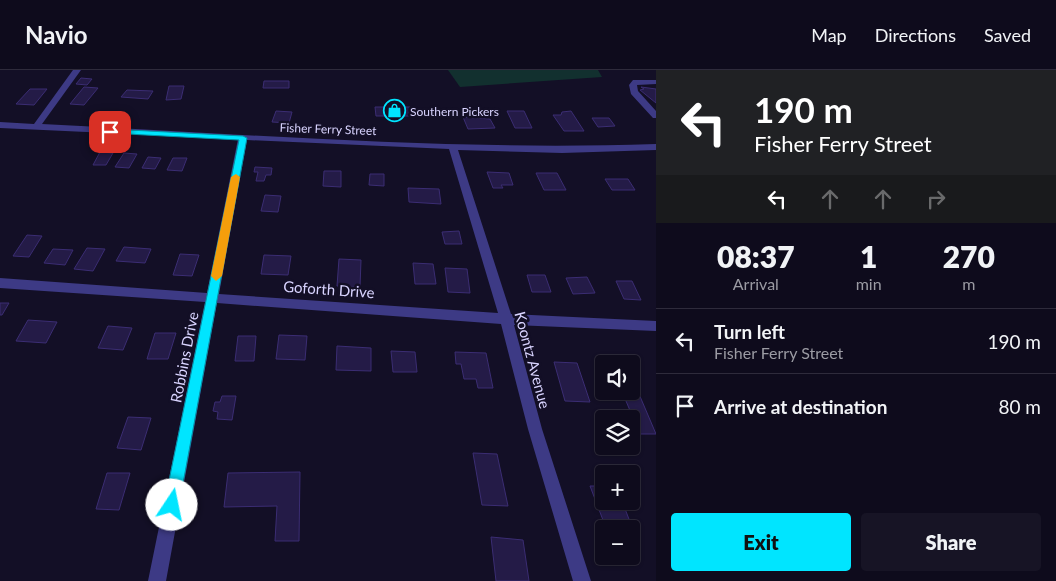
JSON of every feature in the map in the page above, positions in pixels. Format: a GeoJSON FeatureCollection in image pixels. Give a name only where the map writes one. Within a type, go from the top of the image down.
{"type":"FeatureCollection","features":[{"type":"Feature","properties":{"kind":"street"},"geometry":{"type":"LineString","coordinates":[[35,128],[77,70]]}},
{"type":"Feature","properties":{"kind":"street"},"geometry":{"type":"LineString","coordinates":[[654,112],[634,92],[633,86],[636,82],[656,82]]}},
{"type":"Feature","properties":{"kind":"street","name":"Fisher Ferry Street"},"geometry":{"type":"LineString","coordinates":[[0,125],[453,147],[562,150],[656,147]]}},
{"type":"Feature","properties":{"kind":"street","name":"Robbins Drive"},"geometry":{"type":"LineString","coordinates":[[157,581],[243,138]]}},
{"type":"Feature","properties":{"kind":"street","name":"Koontz Avenue"},"geometry":{"type":"LineString","coordinates":[[453,147],[473,217],[506,319],[535,429],[582,581]]}},
{"type":"Feature","properties":{"kind":"street","name":"Goforth Drive"},"geometry":{"type":"LineString","coordinates":[[0,283],[506,319],[656,326]]}},
{"type":"Feature","properties":{"kind":"green space"},"geometry":{"type":"Polygon","coordinates":[[[448,70],[598,70],[602,77],[460,87],[448,70]]]}},
{"type":"Feature","properties":{"kind":"building"},"geometry":{"type":"Polygon","coordinates":[[[81,78],[92,79],[87,85],[76,84],[81,78]]]}},
{"type":"Feature","properties":{"kind":"building"},"geometry":{"type":"Polygon","coordinates":[[[264,81],[289,81],[289,88],[263,88],[264,81]]]}},
{"type":"Feature","properties":{"kind":"building"},"geometry":{"type":"Polygon","coordinates":[[[169,86],[184,86],[181,99],[166,100],[169,86]]]}},
{"type":"Feature","properties":{"kind":"building"},"geometry":{"type":"Polygon","coordinates":[[[84,87],[98,88],[84,105],[70,104],[84,87]]]}},
{"type":"Feature","properties":{"kind":"building"},"geometry":{"type":"Polygon","coordinates":[[[641,87],[656,89],[656,103],[640,90],[644,89],[641,87]]]}},
{"type":"Feature","properties":{"kind":"building"},"geometry":{"type":"Polygon","coordinates":[[[30,89],[47,89],[34,105],[16,104],[30,89]]]}},
{"type":"Feature","properties":{"kind":"building"},"geometry":{"type":"Polygon","coordinates":[[[127,90],[153,91],[148,99],[121,97],[127,90]]]}},
{"type":"Feature","properties":{"kind":"building"},"geometry":{"type":"Polygon","coordinates":[[[375,107],[410,107],[412,116],[376,116],[375,107]]]}},
{"type":"Feature","properties":{"kind":"building"},"geometry":{"type":"Polygon","coordinates":[[[276,111],[292,112],[289,123],[272,122],[276,111]]]}},
{"type":"Feature","properties":{"kind":"building"},"geometry":{"type":"Polygon","coordinates":[[[507,111],[524,111],[532,128],[515,128],[507,111]]]}},
{"type":"Feature","properties":{"kind":"building"},"geometry":{"type":"Polygon","coordinates":[[[571,111],[584,131],[564,131],[553,115],[561,115],[562,112],[571,111]]]}},
{"type":"Feature","properties":{"kind":"building"},"geometry":{"type":"Polygon","coordinates":[[[463,117],[490,119],[495,128],[468,129],[463,117]]]}},
{"type":"Feature","properties":{"kind":"building"},"geometry":{"type":"Polygon","coordinates":[[[592,118],[609,118],[615,126],[598,127],[592,118]]]}},
{"type":"Feature","properties":{"kind":"building"},"geometry":{"type":"Polygon","coordinates":[[[100,152],[113,153],[106,165],[93,165],[100,152]]]}},
{"type":"Feature","properties":{"kind":"building"},"geometry":{"type":"Polygon","coordinates":[[[124,153],[137,154],[129,168],[115,167],[124,153]]]}},
{"type":"Feature","properties":{"kind":"building"},"geometry":{"type":"Polygon","coordinates":[[[148,157],[161,158],[155,169],[142,168],[148,157]]]}},
{"type":"Feature","properties":{"kind":"building"},"geometry":{"type":"Polygon","coordinates":[[[173,158],[187,158],[182,171],[167,170],[173,158]]]}},
{"type":"Feature","properties":{"kind":"building"},"geometry":{"type":"Polygon","coordinates":[[[255,167],[272,168],[271,175],[266,175],[264,181],[256,181],[258,172],[254,172],[255,167]]]}},
{"type":"Feature","properties":{"kind":"building"},"geometry":{"type":"Polygon","coordinates":[[[324,171],[341,171],[341,187],[323,186],[324,171]]]}},
{"type":"Feature","properties":{"kind":"building"},"geometry":{"type":"Polygon","coordinates":[[[487,172],[509,173],[513,185],[501,185],[503,188],[493,188],[487,172]]]}},
{"type":"Feature","properties":{"kind":"building"},"geometry":{"type":"Polygon","coordinates":[[[536,173],[557,173],[566,190],[544,190],[536,173]]]}},
{"type":"Feature","properties":{"kind":"building"},"geometry":{"type":"Polygon","coordinates":[[[370,174],[384,174],[384,186],[369,185],[370,174]]]}},
{"type":"Feature","properties":{"kind":"building"},"geometry":{"type":"Polygon","coordinates":[[[605,179],[628,179],[635,190],[612,190],[605,179]]]}},
{"type":"Feature","properties":{"kind":"building"},"geometry":{"type":"Polygon","coordinates":[[[408,188],[439,189],[441,204],[409,202],[408,188]]]}},
{"type":"Feature","properties":{"kind":"building"},"geometry":{"type":"Polygon","coordinates":[[[265,195],[281,196],[278,212],[261,211],[265,195]]]}},
{"type":"Feature","properties":{"kind":"building"},"geometry":{"type":"Polygon","coordinates":[[[459,231],[462,244],[445,244],[442,232],[459,231]]]}},
{"type":"Feature","properties":{"kind":"building"},"geometry":{"type":"Polygon","coordinates":[[[27,235],[42,236],[29,257],[13,256],[27,235]]]}},
{"type":"Feature","properties":{"kind":"building"},"geometry":{"type":"Polygon","coordinates":[[[124,247],[151,249],[145,263],[116,261],[124,247]]]}},
{"type":"Feature","properties":{"kind":"building"},"geometry":{"type":"Polygon","coordinates":[[[87,248],[105,249],[93,271],[74,269],[87,248]]]}},
{"type":"Feature","properties":{"kind":"building"},"geometry":{"type":"Polygon","coordinates":[[[53,249],[73,250],[65,265],[44,263],[53,249]]]}},
{"type":"Feature","properties":{"kind":"building"},"geometry":{"type":"Polygon","coordinates":[[[180,254],[199,255],[192,276],[173,275],[180,254]]]}},
{"type":"Feature","properties":{"kind":"building"},"geometry":{"type":"Polygon","coordinates":[[[264,255],[291,256],[288,275],[261,274],[264,255]]]}},
{"type":"Feature","properties":{"kind":"building"},"geometry":{"type":"Polygon","coordinates":[[[339,259],[361,260],[360,287],[337,286],[339,259]]]}},
{"type":"Feature","properties":{"kind":"building"},"geometry":{"type":"Polygon","coordinates":[[[413,263],[433,264],[436,284],[415,284],[413,263]]]}},
{"type":"Feature","properties":{"kind":"building"},"geometry":{"type":"Polygon","coordinates":[[[445,268],[467,269],[470,293],[448,292],[445,268]]]}},
{"type":"Feature","properties":{"kind":"building"},"geometry":{"type":"Polygon","coordinates":[[[527,275],[545,275],[551,292],[532,292],[527,275]]]}},
{"type":"Feature","properties":{"kind":"building"},"geometry":{"type":"Polygon","coordinates":[[[587,277],[595,293],[573,294],[566,278],[587,277]]]}},
{"type":"Feature","properties":{"kind":"building"},"geometry":{"type":"Polygon","coordinates":[[[616,281],[632,281],[641,300],[624,299],[616,281]]]}},
{"type":"Feature","properties":{"kind":"building"},"geometry":{"type":"Polygon","coordinates":[[[0,303],[9,303],[2,315],[0,315],[0,303]]]}},
{"type":"Feature","properties":{"kind":"building"},"geometry":{"type":"Polygon","coordinates":[[[28,320],[57,322],[46,343],[16,341],[28,320]]]}},
{"type":"Feature","properties":{"kind":"building"},"geometry":{"type":"Polygon","coordinates":[[[108,326],[132,328],[123,350],[98,348],[108,326]]]}},
{"type":"Feature","properties":{"kind":"building"},"geometry":{"type":"Polygon","coordinates":[[[155,333],[176,333],[168,359],[147,359],[155,333]]]}},
{"type":"Feature","properties":{"kind":"building"},"geometry":{"type":"Polygon","coordinates":[[[279,335],[307,336],[305,360],[276,359],[279,335]]]}},
{"type":"Feature","properties":{"kind":"building"},"geometry":{"type":"Polygon","coordinates":[[[238,336],[256,336],[254,361],[235,361],[238,336]]]}},
{"type":"Feature","properties":{"kind":"building"},"geometry":{"type":"Polygon","coordinates":[[[337,346],[371,348],[371,371],[336,370],[337,346]]]}},
{"type":"Feature","properties":{"kind":"building"},"geometry":{"type":"Polygon","coordinates":[[[391,351],[415,352],[417,372],[393,372],[391,351]]]}},
{"type":"Feature","properties":{"kind":"building"},"geometry":{"type":"Polygon","coordinates":[[[455,352],[486,353],[493,388],[478,388],[476,379],[464,379],[461,364],[456,364],[455,352]]]}},
{"type":"Feature","properties":{"kind":"building"},"geometry":{"type":"Polygon","coordinates":[[[554,362],[577,363],[590,402],[565,401],[554,362]]]}},
{"type":"Feature","properties":{"kind":"building"},"geometry":{"type":"Polygon","coordinates":[[[222,396],[236,396],[232,420],[217,419],[218,412],[213,411],[215,402],[220,402],[222,396]]]}},
{"type":"Feature","properties":{"kind":"building"},"geometry":{"type":"Polygon","coordinates":[[[640,396],[656,434],[640,434],[640,410],[630,410],[626,400],[640,400],[640,396]]]}},
{"type":"Feature","properties":{"kind":"building"},"geometry":{"type":"Polygon","coordinates":[[[128,417],[151,418],[141,450],[117,448],[128,417]]]}},
{"type":"Feature","properties":{"kind":"building"},"geometry":{"type":"Polygon","coordinates":[[[473,453],[497,454],[508,506],[482,505],[473,453]]]}},
{"type":"Feature","properties":{"kind":"building"},"geometry":{"type":"Polygon","coordinates":[[[300,472],[299,541],[275,541],[277,506],[224,507],[228,473],[300,472]]]}},
{"type":"Feature","properties":{"kind":"building"},"geometry":{"type":"Polygon","coordinates":[[[107,473],[130,473],[119,510],[96,509],[107,473]]]}},
{"type":"Feature","properties":{"kind":"building"},"geometry":{"type":"Polygon","coordinates":[[[590,486],[595,486],[595,499],[590,486]]]}},
{"type":"Feature","properties":{"kind":"building"},"geometry":{"type":"Polygon","coordinates":[[[599,510],[625,510],[629,520],[603,520],[599,510]]]}},
{"type":"Feature","properties":{"kind":"building"},"geometry":{"type":"Polygon","coordinates":[[[491,537],[523,540],[529,581],[496,581],[491,537]]]}},
{"type":"Feature","properties":{"kind":"slow traffic"},"geometry":{"type":"LineString","coordinates":[[216,276],[236,177]]}},
{"type":"Feature","properties":{"kind":"place","name":"Southern Pickers"},"geometry":{"type":"Point","coordinates":[394,111]}},
{"type":"Feature","properties":{"kind":"route"},"geometry":{"type":"LineString","coordinates":[[110,132],[243,138],[172,505]]}}]}
